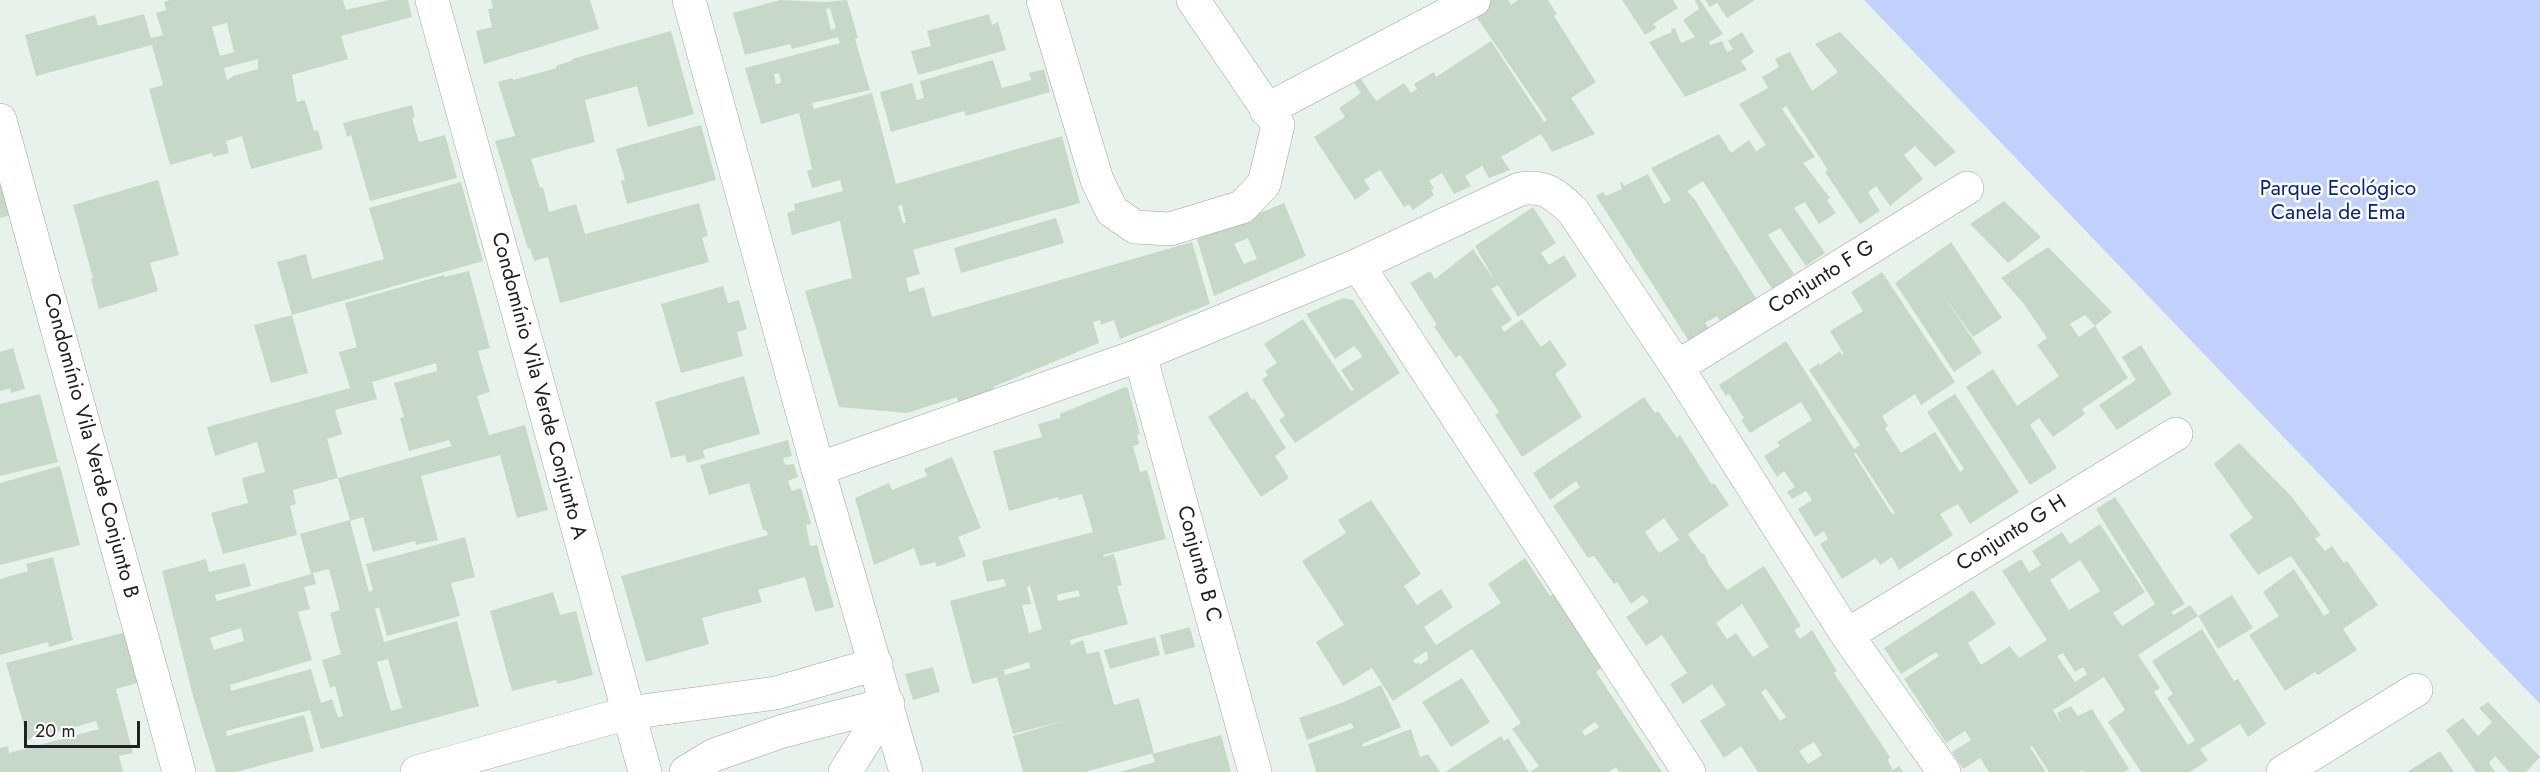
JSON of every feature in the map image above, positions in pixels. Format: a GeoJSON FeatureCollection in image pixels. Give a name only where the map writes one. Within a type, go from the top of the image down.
{"type":"FeatureCollection","features":[{"type":"Feature","properties":{"kind":"street","name":"Condomínio Vila Verde Conjunto A"},"geometry":{"type":"LineString","coordinates":[[432,0],[645,772]]}},
{"type":"Feature","properties":{"kind":"street"},"geometry":{"type":"LineString","coordinates":[[689,0],[818,469],[906,772]]}},
{"type":"Feature","properties":{"kind":"street"},"geometry":{"type":"LineString","coordinates":[[1043,0],[1097,180],[1112,211],[1135,227],[1170,229],[1242,207],[1264,184],[1272,159],[1278,125],[1193,0]]}},
{"type":"Feature","properties":{"kind":"street"},"geometry":{"type":"LineString","coordinates":[[1266,110],[1474,0]]}},
{"type":"Feature","properties":{"kind":"street","name":"Condomínio Vila Verde Conjunto B"},"geometry":{"type":"LineString","coordinates":[[0,120],[179,772]]}},
{"type":"Feature","properties":{"kind":"street"},"geometry":{"type":"LineString","coordinates":[[818,469],[1140,355],[1358,265],[1520,189],[1535,186],[1555,194],[1573,211],[1677,367],[1847,635],[1944,772]]}},
{"type":"Feature","properties":{"kind":"street","name":"Conjunto F G"},"geometry":{"type":"LineString","coordinates":[[1677,367],[1967,188]]}},
{"type":"Feature","properties":{"kind":"street"},"geometry":{"type":"LineString","coordinates":[[1358,265],[1689,772]]}},
{"type":"Feature","properties":{"kind":"street","name":"Conjunto B C"},"geometry":{"type":"LineString","coordinates":[[1140,355],[1255,772]]}},
{"type":"Feature","properties":{"kind":"street","name":"Conjunto G H"},"geometry":{"type":"LineString","coordinates":[[1847,635],[2176,434]]}},
{"type":"Feature","properties":{"kind":"street"},"geometry":{"type":"LineString","coordinates":[[417,772],[628,713],[776,693],[876,664]]}},
{"type":"Feature","properties":{"kind":"street"},"geometry":{"type":"LineString","coordinates":[[2283,772],[2416,690]]}},
{"type":"Feature","properties":{"kind":"street"},"geometry":{"type":"LineString","coordinates":[[686,772],[714,755],[783,731],[888,704]]}},
{"type":"Feature","properties":{"kind":"street"},"geometry":{"type":"LineString","coordinates":[[845,772],[888,704]]}},
{"type":"Feature","properties":{"kind":"green space","name":"Parque Ecológico Canela de Ema"},"geometry":{"type":"Polygon","coordinates":[[[1864,0],[2540,0],[2540,704],[1864,0]]]}},
{"type":"Feature","properties":{"kind":"building"},"geometry":{"type":"Polygon","coordinates":[[[170,0],[343,0],[346,10],[388,0],[408,0],[412,17],[341,36],[348,59],[292,75],[297,102],[305,100],[314,131],[318,130],[323,149],[251,169],[242,136],[226,141],[229,153],[213,157],[212,153],[170,165],[149,89],[163,85],[152,45],[36,76],[25,35],[95,15],[98,26],[144,14],[151,38],[163,35],[156,13],[166,10],[164,2],[170,0]],[[227,23],[212,27],[220,56],[234,52],[227,23]],[[258,59],[224,68],[227,80],[258,69],[258,59]]]}},
{"type":"Feature","properties":{"kind":"building"},"geometry":{"type":"Polygon","coordinates":[[[491,0],[590,0],[599,29],[484,64],[476,31],[492,27],[488,9],[493,8],[491,0]]]}},
{"type":"Feature","properties":{"kind":"building"},"geometry":{"type":"Polygon","coordinates":[[[780,0],[825,2],[847,0],[858,38],[855,39],[870,90],[812,103],[814,109],[872,93],[896,184],[1062,136],[1080,203],[913,250],[920,274],[906,278],[909,292],[924,287],[932,317],[1192,242],[1210,304],[1120,339],[1114,320],[1101,325],[1100,320],[1093,322],[1099,343],[993,387],[995,391],[959,406],[957,397],[907,413],[839,407],[805,291],[852,278],[840,221],[792,235],[787,213],[795,210],[794,204],[843,191],[840,180],[812,188],[807,171],[812,169],[799,113],[761,124],[745,68],[840,43],[838,37],[792,49],[790,44],[745,55],[733,13],[780,0]],[[830,8],[826,9],[831,30],[836,28],[830,8]],[[779,73],[774,74],[776,84],[781,83],[779,73]],[[902,205],[898,206],[903,223],[906,223],[902,205]]]}},
{"type":"Feature","properties":{"kind":"building"},"geometry":{"type":"Polygon","coordinates":[[[1484,0],[1508,0],[1511,5],[1518,0],[1548,0],[1557,14],[1554,16],[1596,82],[1571,98],[1595,134],[1552,152],[1541,134],[1501,157],[1510,170],[1489,178],[1482,166],[1465,176],[1471,186],[1454,194],[1442,173],[1429,181],[1434,188],[1431,190],[1434,195],[1413,210],[1409,204],[1404,207],[1380,170],[1364,180],[1370,189],[1355,200],[1314,137],[1345,117],[1339,108],[1361,93],[1354,83],[1361,79],[1376,101],[1404,83],[1411,93],[1417,89],[1414,84],[1434,72],[1436,77],[1491,41],[1544,122],[1547,120],[1471,9],[1484,0]]]}},
{"type":"Feature","properties":{"kind":"building"},"geometry":{"type":"Polygon","coordinates":[[[1622,0],[1673,0],[1678,8],[1653,24],[1657,28],[1645,35],[1622,0]]]}},
{"type":"Feature","properties":{"kind":"building"},"geometry":{"type":"Polygon","coordinates":[[[1695,0],[1700,0],[1723,34],[1709,42],[1710,45],[1722,41],[1727,52],[1733,49],[1728,41],[1742,32],[1754,52],[1741,61],[1747,70],[1685,97],[1649,42],[1672,32],[1671,29],[1675,28],[1681,43],[1695,37],[1683,20],[1699,9],[1695,0]]]}},
{"type":"Feature","properties":{"kind":"building"},"geometry":{"type":"Polygon","coordinates":[[[1705,0],[1755,0],[1727,18],[1717,3],[1710,7],[1705,0]]]}},
{"type":"Feature","properties":{"kind":"building"},"geometry":{"type":"Polygon","coordinates":[[[989,14],[992,25],[998,22],[1006,50],[918,75],[911,51],[931,46],[927,31],[989,14]]]}},
{"type":"Feature","properties":{"kind":"building"},"geometry":{"type":"Polygon","coordinates":[[[671,31],[694,114],[648,127],[637,86],[585,100],[595,142],[531,159],[540,188],[543,187],[549,212],[576,204],[585,234],[699,203],[708,236],[702,238],[709,262],[560,303],[548,257],[534,261],[530,248],[528,249],[495,141],[515,136],[498,82],[557,68],[556,66],[572,59],[671,31]]]}},
{"type":"Feature","properties":{"kind":"building"},"geometry":{"type":"Polygon","coordinates":[[[1840,32],[1956,152],[1935,167],[1915,146],[1904,155],[1923,179],[1890,206],[1876,186],[1868,192],[1880,211],[1860,224],[1825,172],[1828,170],[1786,106],[1782,109],[1815,157],[1803,163],[1830,198],[1827,200],[1836,213],[1819,224],[1805,202],[1794,208],[1825,253],[1806,266],[1780,228],[1768,235],[1794,274],[1772,289],[1703,181],[1687,191],[1695,200],[1757,300],[1722,324],[1717,316],[1705,323],[1711,332],[1692,346],[1596,196],[1603,192],[1606,196],[1622,189],[1620,183],[1622,182],[1624,186],[1648,174],[1664,204],[1671,200],[1651,168],[1719,134],[1731,153],[1749,140],[1756,151],[1766,145],[1739,104],[1768,88],[1762,77],[1779,67],[1775,59],[1790,52],[1812,91],[1838,72],[1815,44],[1840,32]]]}},
{"type":"Feature","properties":{"kind":"building"},"geometry":{"type":"Polygon","coordinates":[[[993,60],[1002,88],[1031,80],[1029,73],[1044,69],[1050,92],[966,116],[964,111],[891,132],[880,92],[912,83],[917,100],[924,98],[920,81],[993,60]]]}},
{"type":"Feature","properties":{"kind":"building"},"geometry":{"type":"Polygon","coordinates":[[[412,105],[415,117],[412,118],[419,142],[445,135],[457,178],[370,201],[351,135],[347,137],[343,123],[412,105]]]}},
{"type":"Feature","properties":{"kind":"building"},"geometry":{"type":"Polygon","coordinates":[[[701,125],[716,180],[627,204],[621,181],[625,180],[616,149],[701,125]]]}},
{"type":"Feature","properties":{"kind":"building"},"geometry":{"type":"Polygon","coordinates":[[[0,175],[11,215],[0,218],[0,175]]]}},
{"type":"Feature","properties":{"kind":"building"},"geometry":{"type":"Polygon","coordinates":[[[158,180],[179,255],[150,263],[158,291],[99,309],[73,205],[158,180]]]}},
{"type":"Feature","properties":{"kind":"building"},"geometry":{"type":"Polygon","coordinates":[[[461,182],[483,261],[292,315],[277,262],[306,254],[312,279],[384,259],[369,208],[461,182]]]}},
{"type":"Feature","properties":{"kind":"building"},"geometry":{"type":"Polygon","coordinates":[[[2004,201],[2041,237],[2008,263],[1970,224],[2004,201]]]}},
{"type":"Feature","properties":{"kind":"building"},"geometry":{"type":"Polygon","coordinates":[[[1284,203],[1306,256],[1214,296],[1197,239],[1284,203]],[[1248,238],[1234,244],[1244,264],[1257,259],[1248,238]]]}},
{"type":"Feature","properties":{"kind":"building"},"geometry":{"type":"Polygon","coordinates":[[[1533,207],[1556,243],[1541,253],[1549,265],[1564,255],[1577,276],[1518,317],[1498,285],[1491,289],[1512,320],[1501,327],[1504,332],[1522,319],[1541,347],[1550,340],[1567,365],[1555,374],[1582,417],[1522,457],[1495,415],[1499,412],[1460,355],[1456,358],[1434,327],[1437,325],[1410,283],[1430,271],[1435,279],[1473,249],[1495,281],[1475,246],[1533,207]]]}},
{"type":"Feature","properties":{"kind":"building"},"geometry":{"type":"Polygon","coordinates":[[[1056,218],[1064,243],[961,273],[954,248],[1056,218]]]}},
{"type":"Feature","properties":{"kind":"building"},"geometry":{"type":"Polygon","coordinates":[[[1951,242],[2002,318],[1973,337],[1942,293],[1982,353],[1954,372],[1895,283],[1951,242]]]}},
{"type":"Feature","properties":{"kind":"building"},"geometry":{"type":"Polygon","coordinates":[[[2048,247],[2112,312],[2095,326],[2128,378],[2082,409],[2085,414],[2053,437],[2039,418],[2030,425],[2057,468],[2030,485],[1966,387],[1993,369],[2017,406],[2059,376],[2037,345],[2047,338],[2024,304],[2001,278],[2048,247]],[[2085,315],[2070,324],[2079,337],[2095,326],[2085,315]]]}},
{"type":"Feature","properties":{"kind":"building"},"geometry":{"type":"Polygon","coordinates":[[[469,271],[490,348],[478,351],[490,392],[477,396],[489,435],[525,425],[548,510],[517,518],[500,455],[421,476],[438,540],[416,545],[415,541],[373,552],[363,517],[350,521],[369,592],[373,590],[366,564],[465,537],[475,577],[451,583],[460,616],[387,636],[379,607],[375,609],[384,642],[457,621],[479,706],[321,749],[310,710],[241,727],[226,731],[227,736],[304,715],[314,751],[236,772],[216,772],[193,696],[162,571],[206,559],[209,572],[245,563],[251,586],[215,595],[217,601],[311,574],[300,534],[350,520],[338,478],[293,490],[296,504],[290,506],[297,535],[223,554],[211,513],[248,503],[242,478],[265,472],[257,442],[215,456],[207,427],[350,388],[339,352],[357,347],[345,303],[444,275],[444,277],[469,271]],[[436,363],[372,382],[377,399],[335,410],[342,434],[327,439],[338,478],[452,446],[449,440],[409,451],[400,418],[404,417],[394,383],[437,371],[436,363]],[[329,569],[313,573],[316,584],[304,587],[310,609],[298,612],[312,660],[230,685],[231,691],[311,669],[321,703],[332,699],[338,717],[343,716],[335,686],[330,688],[322,660],[341,654],[330,613],[340,610],[329,569]],[[241,628],[210,638],[214,650],[244,641],[241,628]],[[388,659],[377,662],[391,711],[402,708],[388,659]]]}},
{"type":"Feature","properties":{"kind":"building"},"geometry":{"type":"Polygon","coordinates":[[[1882,272],[1955,382],[1921,405],[1915,394],[1882,416],[1888,426],[1885,428],[1901,453],[1935,432],[1960,472],[1964,469],[1927,412],[1955,394],[2019,492],[1970,524],[1958,504],[1940,514],[1953,535],[1899,570],[1892,557],[1880,565],[1876,558],[1842,579],[1820,544],[1828,539],[1824,531],[1815,537],[1798,509],[1812,500],[1806,491],[1792,499],[1787,492],[1795,487],[1784,471],[1777,477],[1764,456],[1780,446],[1777,442],[1812,420],[1801,402],[1750,433],[1741,420],[1744,418],[1729,394],[1726,396],[1719,385],[1786,341],[1854,449],[1860,445],[1809,370],[1840,351],[1842,355],[1844,354],[1830,331],[1863,311],[1851,292],[1882,272]],[[1856,453],[1854,454],[1892,514],[1895,513],[1856,453]]]}},
{"type":"Feature","properties":{"kind":"building"},"geometry":{"type":"Polygon","coordinates":[[[723,286],[728,303],[739,300],[747,329],[737,332],[743,356],[681,373],[661,304],[723,286]]]}},
{"type":"Feature","properties":{"kind":"building"},"geometry":{"type":"Polygon","coordinates":[[[1343,298],[1353,300],[1400,373],[1295,443],[1279,420],[1285,416],[1262,380],[1268,375],[1265,371],[1277,363],[1264,344],[1303,319],[1351,391],[1354,390],[1341,370],[1362,357],[1361,354],[1354,346],[1335,359],[1306,314],[1343,298]]]}},
{"type":"Feature","properties":{"kind":"building"},"geometry":{"type":"Polygon","coordinates":[[[292,315],[308,373],[271,383],[254,325],[292,315]]]}},
{"type":"Feature","properties":{"kind":"building"},"geometry":{"type":"Polygon","coordinates":[[[2141,345],[2172,394],[2117,430],[2099,405],[2136,380],[2122,357],[2141,345]]]}},
{"type":"Feature","properties":{"kind":"building"},"geometry":{"type":"Polygon","coordinates":[[[13,348],[25,389],[11,393],[10,388],[0,391],[0,352],[13,348]]]}},
{"type":"Feature","properties":{"kind":"building"},"geometry":{"type":"Polygon","coordinates":[[[744,376],[760,434],[703,450],[705,458],[687,463],[685,455],[671,458],[655,402],[744,376]]]}},
{"type":"Feature","properties":{"kind":"building"},"geometry":{"type":"Polygon","coordinates":[[[1125,387],[1128,388],[1140,434],[1137,435],[1139,444],[1133,446],[1140,472],[1147,470],[1166,539],[1103,555],[1104,557],[1114,554],[1122,585],[1117,586],[1128,624],[1070,640],[1071,645],[1083,640],[1087,654],[1099,651],[1114,705],[1139,698],[1154,753],[1085,772],[1023,772],[1013,736],[1067,720],[1013,734],[997,677],[972,684],[950,601],[1006,586],[1004,579],[987,582],[982,561],[1093,532],[1082,494],[1059,500],[1058,497],[1009,511],[993,451],[1042,437],[1038,424],[1060,418],[1060,414],[1125,387]],[[1030,586],[1027,587],[1031,604],[1022,605],[1029,633],[1042,629],[1030,586]],[[1078,590],[1057,595],[1058,601],[1080,596],[1078,590]],[[1029,662],[1004,670],[1005,675],[1030,668],[1029,662]]]}},
{"type":"Feature","properties":{"kind":"building"},"geometry":{"type":"Polygon","coordinates":[[[1247,391],[1252,400],[1254,398],[1286,448],[1275,456],[1289,478],[1261,497],[1208,417],[1247,391]]]}},
{"type":"Feature","properties":{"kind":"building"},"geometry":{"type":"Polygon","coordinates":[[[40,394],[58,462],[0,476],[0,404],[40,394]]]}},
{"type":"Feature","properties":{"kind":"building"},"geometry":{"type":"Polygon","coordinates":[[[1644,397],[1655,413],[1658,411],[1677,438],[1680,435],[1712,485],[1714,483],[1729,505],[1688,534],[1702,554],[1704,553],[1709,565],[1727,590],[1764,566],[1801,626],[1794,630],[1800,639],[1812,630],[1837,671],[1834,673],[1890,757],[1888,759],[1893,770],[1899,766],[1903,772],[1758,772],[1741,746],[1724,758],[1700,721],[1726,705],[1712,684],[1683,704],[1670,684],[1687,673],[1662,635],[1646,646],[1626,617],[1649,602],[1643,595],[1631,604],[1617,582],[1614,584],[1594,556],[1588,558],[1553,506],[1580,487],[1576,481],[1550,500],[1533,473],[1644,397]],[[1664,518],[1645,532],[1659,553],[1679,540],[1664,518]],[[1742,604],[1716,623],[1727,639],[1736,633],[1753,657],[1769,647],[1742,604]],[[1766,689],[1761,692],[1780,721],[1786,717],[1766,689]],[[1814,742],[1799,751],[1808,764],[1822,755],[1814,742]]]}},
{"type":"Feature","properties":{"kind":"building"},"geometry":{"type":"Polygon","coordinates":[[[788,440],[792,456],[783,458],[785,465],[794,464],[798,477],[788,481],[792,491],[801,488],[811,524],[806,525],[810,546],[817,545],[834,607],[815,612],[805,577],[758,590],[762,602],[702,618],[709,644],[646,662],[621,576],[768,535],[766,530],[763,530],[749,483],[709,495],[700,465],[788,440]]]}},
{"type":"Feature","properties":{"kind":"building"},"geometry":{"type":"Polygon","coordinates":[[[2239,443],[2291,496],[2321,535],[2315,539],[2325,551],[2332,546],[2344,563],[2347,561],[2378,605],[2343,629],[2357,650],[2318,675],[2315,672],[2285,691],[2249,635],[2279,616],[2263,592],[2294,569],[2324,616],[2330,612],[2291,556],[2258,575],[2229,535],[2253,518],[2214,464],[2239,443]]]}},
{"type":"Feature","properties":{"kind":"building"},"geometry":{"type":"Polygon","coordinates":[[[952,457],[981,528],[958,537],[966,556],[937,567],[935,562],[920,566],[914,548],[874,565],[855,498],[889,483],[892,490],[927,476],[924,469],[952,457]]]}},
{"type":"Feature","properties":{"kind":"building"},"geometry":{"type":"Polygon","coordinates":[[[60,466],[80,545],[0,565],[0,483],[60,466]]]}},
{"type":"Feature","properties":{"kind":"building"},"geometry":{"type":"Polygon","coordinates":[[[2115,497],[2185,604],[2171,612],[2174,615],[2190,605],[2198,616],[2138,655],[2160,688],[2154,692],[2188,745],[2195,740],[2167,698],[2173,694],[2152,661],[2202,629],[2234,681],[2238,679],[2266,724],[2248,737],[2240,724],[2200,749],[2208,760],[2190,772],[2141,772],[2108,722],[2125,710],[2104,677],[2053,710],[2062,725],[2057,713],[2071,706],[2078,716],[2092,709],[2129,769],[2124,772],[2084,772],[2082,770],[2080,772],[2049,772],[2032,746],[2030,747],[2046,772],[1989,772],[1980,758],[1963,769],[1952,752],[1971,740],[1965,731],[1946,743],[1904,679],[1939,656],[1936,652],[1901,674],[1884,648],[1973,590],[1996,624],[1968,643],[1981,665],[2010,646],[2019,658],[2047,640],[2002,571],[2021,559],[2029,572],[2041,565],[2032,551],[2062,532],[2070,544],[2100,524],[2145,592],[2113,613],[2122,626],[2155,604],[2096,509],[2115,497]],[[2080,560],[2050,580],[2069,610],[2100,591],[2080,560]],[[2063,653],[2057,656],[2075,682],[2087,674],[2083,667],[2075,672],[2063,653]]]}},
{"type":"Feature","properties":{"kind":"building"},"geometry":{"type":"Polygon","coordinates":[[[1371,500],[1421,574],[1404,586],[1417,605],[1441,589],[1453,607],[1424,627],[1436,645],[1501,603],[1488,584],[1525,558],[1550,596],[1556,593],[1604,666],[1596,672],[1662,772],[1619,772],[1616,767],[1609,772],[1530,772],[1539,766],[1512,729],[1521,723],[1472,649],[1393,701],[1372,668],[1343,686],[1316,642],[1344,625],[1302,561],[1346,533],[1338,520],[1371,500]],[[1427,651],[1413,660],[1416,664],[1418,662],[1420,665],[1428,659],[1427,651]],[[1595,722],[1582,731],[1585,736],[1599,727],[1595,722]]]}},
{"type":"Feature","properties":{"kind":"building"},"geometry":{"type":"Polygon","coordinates":[[[53,557],[73,640],[49,647],[48,642],[0,655],[0,579],[28,571],[26,564],[53,557]]]}},
{"type":"Feature","properties":{"kind":"building"},"geometry":{"type":"Polygon","coordinates":[[[553,592],[560,615],[576,611],[593,675],[558,684],[556,680],[512,691],[490,611],[553,592]]]}},
{"type":"Feature","properties":{"kind":"building"},"geometry":{"type":"Polygon","coordinates":[[[2232,595],[2253,628],[2218,649],[2198,616],[2232,595]]]}},
{"type":"Feature","properties":{"kind":"building"},"geometry":{"type":"Polygon","coordinates":[[[1190,627],[1195,647],[1165,655],[1160,635],[1190,627]]]}},
{"type":"Feature","properties":{"kind":"building"},"geometry":{"type":"Polygon","coordinates":[[[126,632],[141,682],[116,689],[133,753],[119,756],[123,772],[0,772],[0,748],[8,746],[9,753],[99,729],[96,721],[28,740],[6,663],[126,632]]]}},
{"type":"Feature","properties":{"kind":"building"},"geometry":{"type":"Polygon","coordinates":[[[1155,637],[1160,655],[1110,669],[1104,650],[1155,637]]]}},
{"type":"Feature","properties":{"kind":"building"},"geometry":{"type":"Polygon","coordinates":[[[933,667],[940,692],[913,700],[905,674],[933,667]]]}},
{"type":"Feature","properties":{"kind":"building"},"geometry":{"type":"Polygon","coordinates":[[[1462,678],[1490,722],[1451,747],[1422,702],[1462,678]]]}},
{"type":"Feature","properties":{"kind":"building"},"geometry":{"type":"Polygon","coordinates":[[[1381,685],[1401,727],[1362,744],[1363,747],[1411,729],[1420,757],[1428,754],[1440,772],[1316,772],[1308,744],[1354,728],[1351,723],[1307,740],[1299,718],[1344,702],[1381,685]]]}},
{"type":"Feature","properties":{"kind":"building"},"geometry":{"type":"Polygon","coordinates":[[[2488,702],[2540,757],[2526,772],[2509,772],[2495,756],[2489,763],[2495,772],[2476,772],[2446,730],[2463,718],[2478,736],[2492,722],[2479,708],[2488,702]]]}},
{"type":"Feature","properties":{"kind":"building"},"geometry":{"type":"Polygon","coordinates":[[[1221,735],[1231,772],[1120,772],[1155,762],[1152,754],[1221,735]]]}},
{"type":"Feature","properties":{"kind":"building"},"geometry":{"type":"Polygon","coordinates":[[[1501,736],[1504,741],[1508,738],[1529,772],[1445,772],[1501,736]]]}},
{"type":"Feature","properties":{"kind":"building"},"geometry":{"type":"Polygon","coordinates":[[[2440,751],[2454,772],[2407,772],[2440,751]]]}}]}
